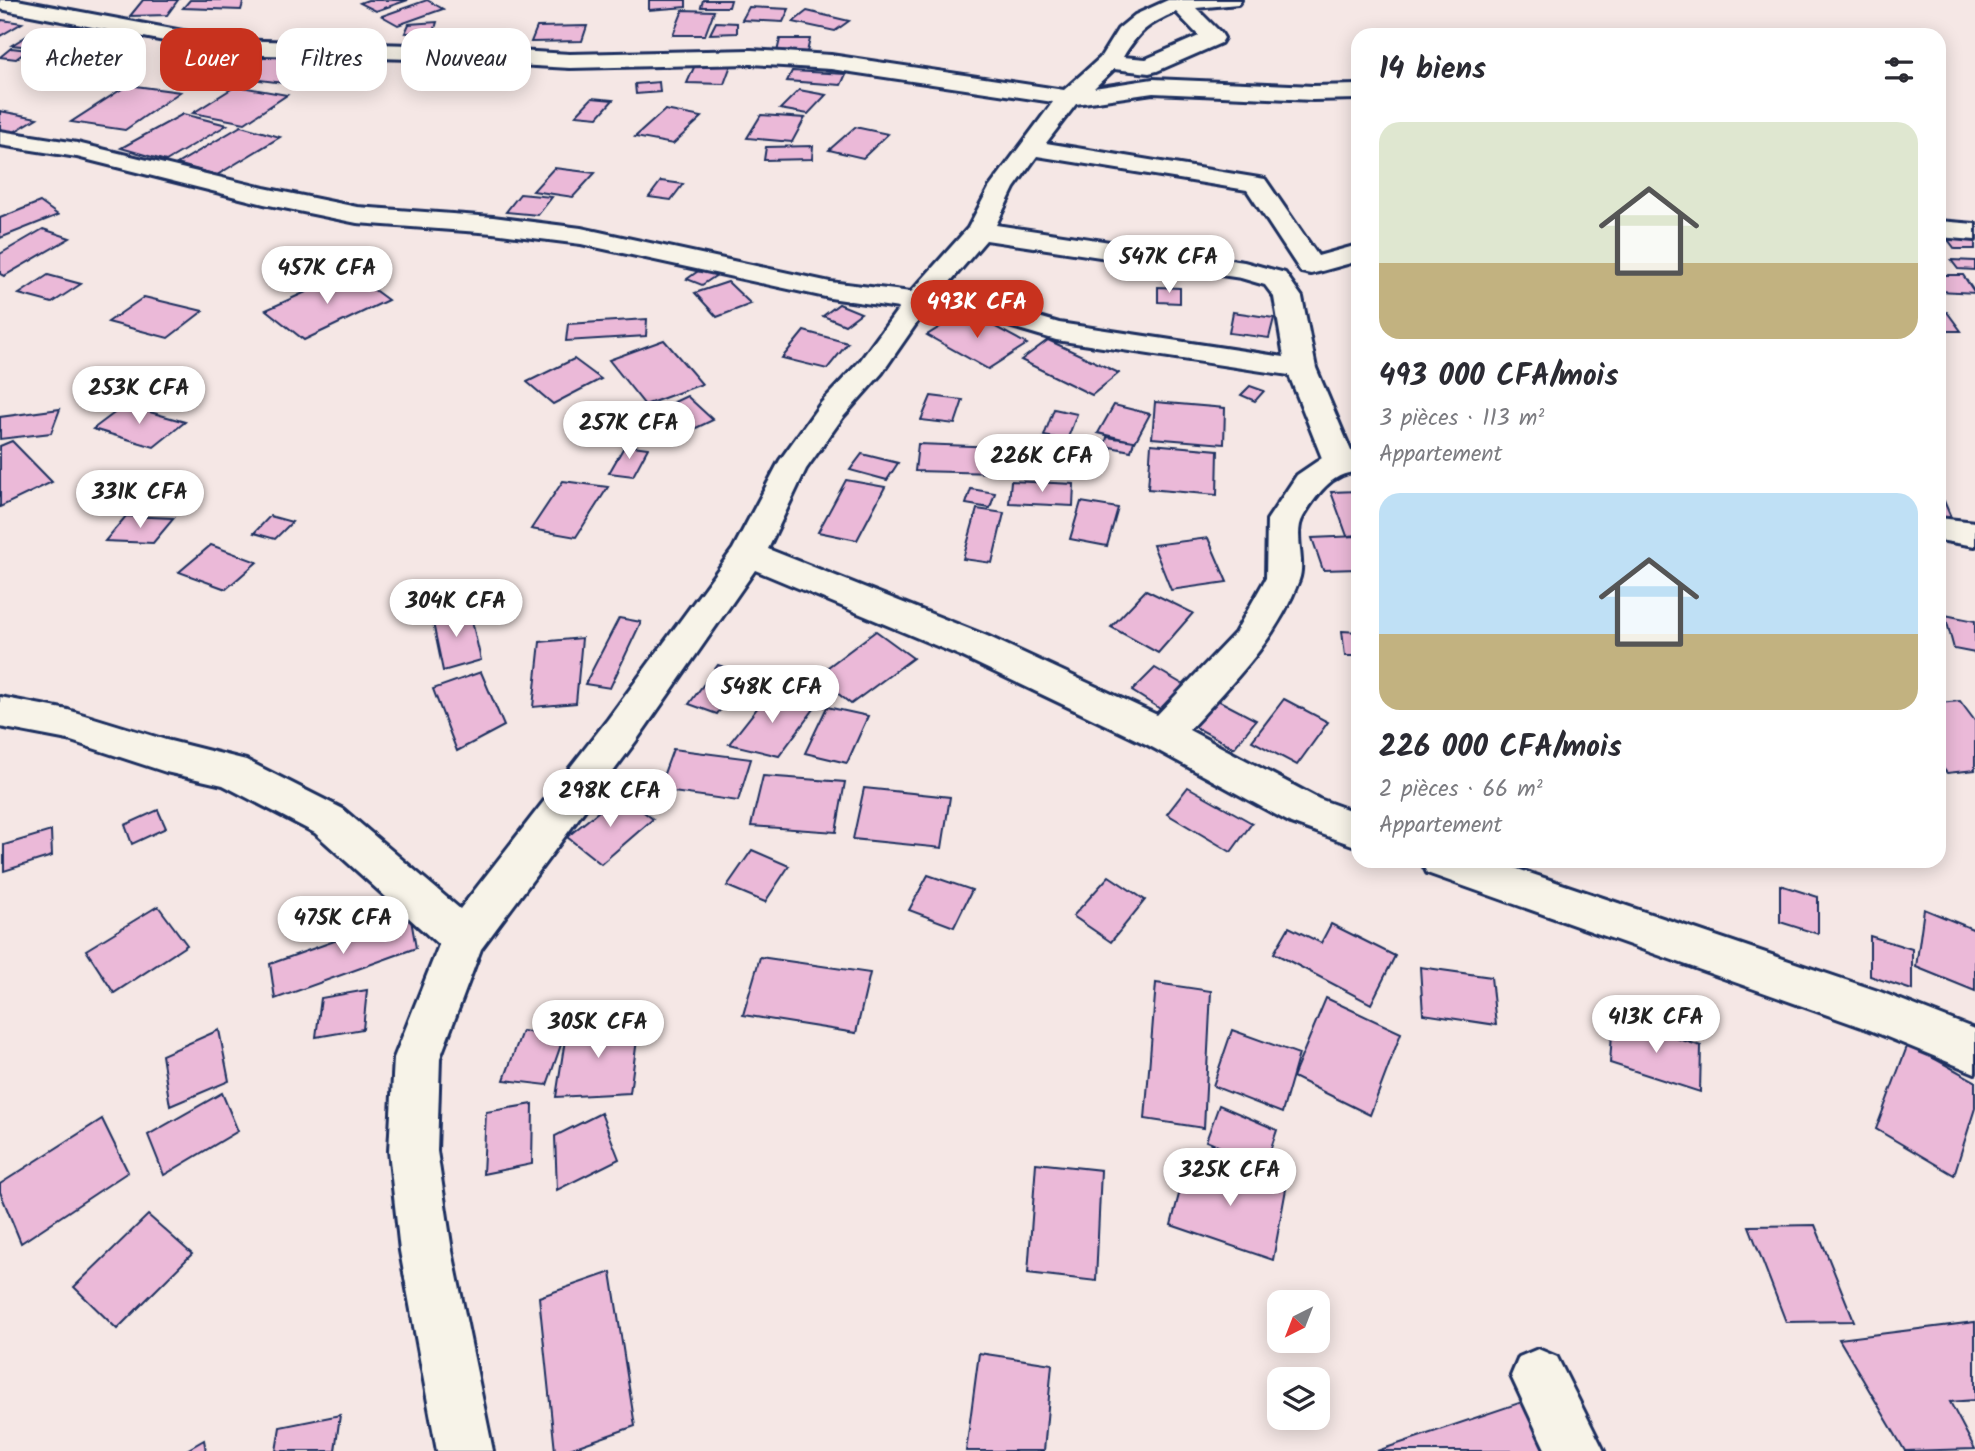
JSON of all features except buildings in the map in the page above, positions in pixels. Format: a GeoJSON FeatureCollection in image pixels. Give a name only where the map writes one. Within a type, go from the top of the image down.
{"type":"FeatureCollection","features":[{"type":"Feature","properties":{"kind":"street"},"geometry":{"type":"LineString","coordinates":[[465,1451],[426,1251],[413,1151],[417,1058],[463,939],[622,730],[748,554],[791,467],[832,410],[871,367],[919,300],[980,231],[1002,188],[1069,98],[1109,62],[1126,34],[1142,19],[1178,2],[1234,0]]}},
{"type":"Feature","properties":{"kind":"street"},"geometry":{"type":"LineString","coordinates":[[1109,62],[1149,66],[1213,38],[1234,0]]}},
{"type":"Feature","properties":{"kind":"street"},"geometry":{"type":"LineString","coordinates":[[1178,2],[1213,38]]}},
{"type":"Feature","properties":{"kind":"street"},"geometry":{"type":"LineString","coordinates":[[0,3],[231,47],[412,52],[570,61],[751,57],[831,62],[1069,98],[1153,86],[1351,92]]}},
{"type":"Feature","properties":{"kind":"street"},"geometry":{"type":"LineString","coordinates":[[0,138],[77,150],[264,196],[358,215],[493,225],[581,236],[830,290],[988,311],[1056,331],[1301,368]]}},
{"type":"Feature","properties":{"kind":"street"},"geometry":{"type":"LineString","coordinates":[[1031,148],[1256,184],[1311,266],[1351,255]]}},
{"type":"Feature","properties":{"kind":"street"},"geometry":{"type":"LineString","coordinates":[[1946,230],[1975,232]]}},
{"type":"Feature","properties":{"kind":"street"},"geometry":{"type":"LineString","coordinates":[[980,231],[1244,270],[1275,279],[1288,297],[1301,368],[1349,461],[1309,483],[1284,520],[1283,578],[1248,642],[1162,734]]}},
{"type":"Feature","properties":{"kind":"street"},"geometry":{"type":"LineString","coordinates":[[1946,530],[1975,534]]}},
{"type":"Feature","properties":{"kind":"street"},"geometry":{"type":"LineString","coordinates":[[748,554],[974,646],[1162,734],[1305,811],[1351,827]]}},
{"type":"Feature","properties":{"kind":"street"},"geometry":{"type":"LineString","coordinates":[[0,712],[68,725],[166,756],[232,771],[329,821],[463,939]]}},
{"type":"Feature","properties":{"kind":"street"},"geometry":{"type":"LineString","coordinates":[[1463,868],[1878,1012],[1975,1051]]}},
{"type":"Feature","properties":{"kind":"street"},"geometry":{"type":"LineString","coordinates":[[1538,1376],[1576,1451]]}}]}
